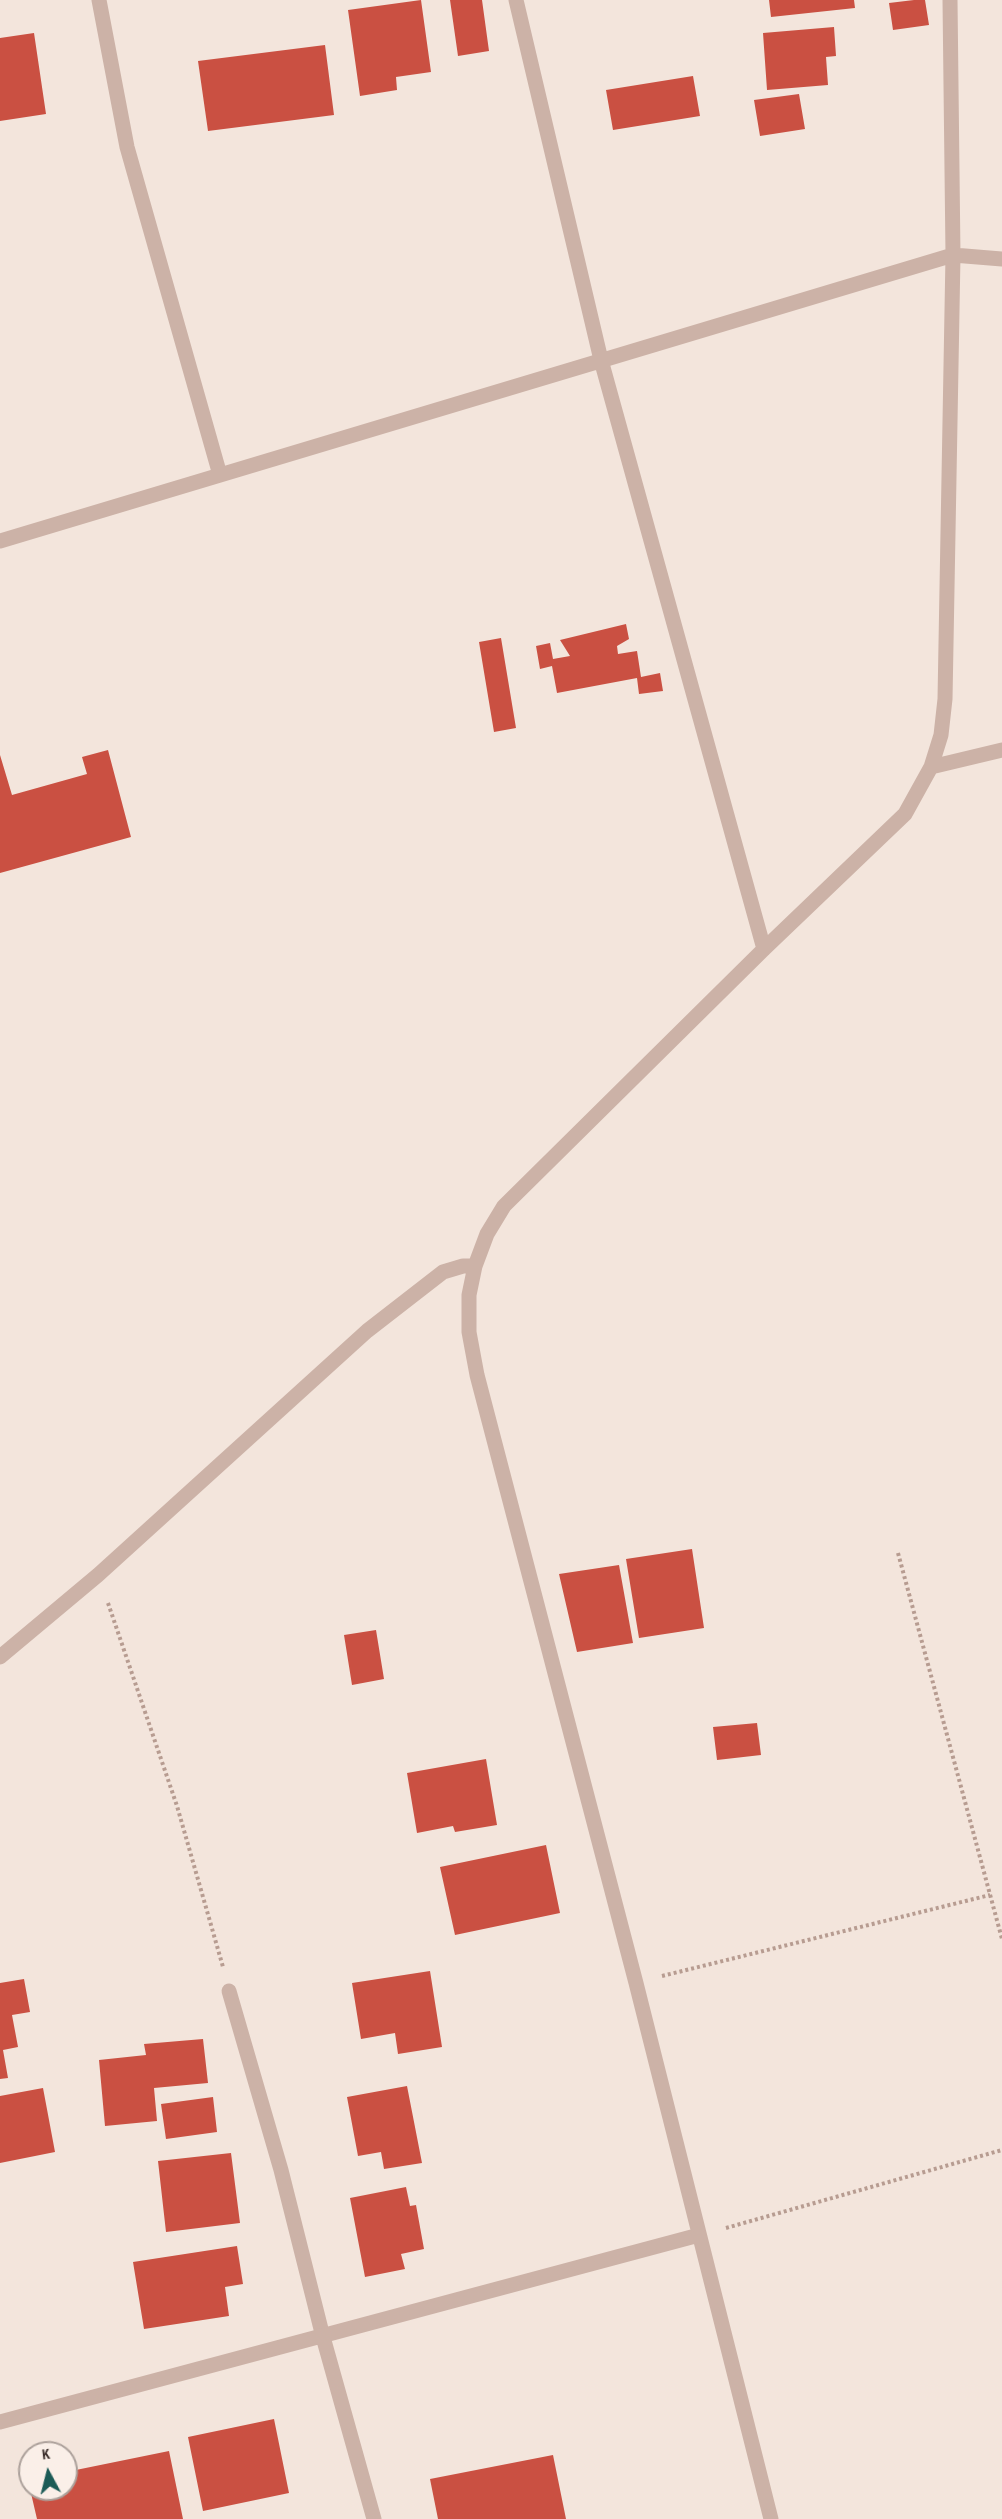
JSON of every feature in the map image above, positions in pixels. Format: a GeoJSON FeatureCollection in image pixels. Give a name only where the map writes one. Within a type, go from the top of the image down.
{"type":"FeatureCollection","features":[{"type":"Feature","properties":{"kind":"street"},"geometry":{"type":"LineString","coordinates":[[99,0],[127,147],[220,475]]}},
{"type":"Feature","properties":{"kind":"street"},"geometry":{"type":"LineString","coordinates":[[516,0],[601,360],[764,949]]}},
{"type":"Feature","properties":{"kind":"street"},"geometry":{"type":"LineString","coordinates":[[771,2519],[636,1983],[477,1375],[469,1332],[470,1295],[475,1266],[487,1234],[504,1206],[764,949],[905,814],[931,767],[940,735],[945,699],[953,255],[950,0]]}},
{"type":"Feature","properties":{"kind":"street"},"geometry":{"type":"LineString","coordinates":[[0,542],[953,255],[1002,259]]}},
{"type":"Feature","properties":{"kind":"street"},"geometry":{"type":"LineString","coordinates":[[931,767],[1002,750]]}},
{"type":"Feature","properties":{"kind":"street"},"geometry":{"type":"LineString","coordinates":[[0,1657],[98,1575],[367,1331],[443,1272],[463,1266],[475,1266]]}},
{"type":"Feature","properties":{"kind":"street"},"geometry":{"type":"LineString","coordinates":[[230,1991],[281,2170],[323,2337],[374,2519]]}},
{"type":"Feature","properties":{"kind":"street"},"geometry":{"type":"LineString","coordinates":[[0,2422],[699,2235]]}},
{"type":"Feature","properties":{"kind":"path"},"geometry":{"type":"LineString","coordinates":[[898,1553],[1002,1939]]}},
{"type":"Feature","properties":{"kind":"path"},"geometry":{"type":"LineString","coordinates":[[98,1575],[177,1806],[230,1991]]}},
{"type":"Feature","properties":{"kind":"path"},"geometry":{"type":"LineString","coordinates":[[636,1983],[990,1895]]}},
{"type":"Feature","properties":{"kind":"path"},"geometry":{"type":"LineString","coordinates":[[699,2235],[1002,2150]]}},
{"type":"Feature","properties":{"kind":"building"},"geometry":{"type":"Polygon","coordinates":[[[421,0],[431,72],[396,77],[397,90],[360,96],[348,10],[421,0]]]}},
{"type":"Feature","properties":{"kind":"building"},"geometry":{"type":"Polygon","coordinates":[[[450,0],[482,0],[489,51],[458,56],[450,0]]]}},
{"type":"Feature","properties":{"kind":"building"},"geometry":{"type":"Polygon","coordinates":[[[769,0],[854,0],[855,8],[771,17],[769,0]]]}},
{"type":"Feature","properties":{"kind":"building"},"geometry":{"type":"Polygon","coordinates":[[[925,0],[929,25],[893,30],[889,3],[925,0]]]}},
{"type":"Feature","properties":{"kind":"building"},"geometry":{"type":"Polygon","coordinates":[[[834,27],[836,56],[826,57],[828,85],[767,90],[763,33],[834,27]]]}},
{"type":"Feature","properties":{"kind":"building"},"geometry":{"type":"Polygon","coordinates":[[[34,33],[46,114],[0,121],[0,38],[34,33]]]}},
{"type":"Feature","properties":{"kind":"building"},"geometry":{"type":"Polygon","coordinates":[[[325,45],[334,115],[208,131],[198,61],[325,45]]]}},
{"type":"Feature","properties":{"kind":"building"},"geometry":{"type":"Polygon","coordinates":[[[693,76],[700,116],[613,130],[606,90],[693,76]]]}},
{"type":"Feature","properties":{"kind":"building"},"geometry":{"type":"Polygon","coordinates":[[[799,94],[805,129],[760,136],[754,100],[799,94]]]}},
{"type":"Feature","properties":{"kind":"building"},"geometry":{"type":"Polygon","coordinates":[[[626,624],[629,639],[617,646],[618,654],[637,651],[641,677],[660,673],[663,691],[639,694],[637,678],[557,693],[552,666],[540,669],[536,646],[550,643],[553,659],[570,656],[560,640],[626,624]]]}},
{"type":"Feature","properties":{"kind":"building"},"geometry":{"type":"Polygon","coordinates":[[[501,638],[516,728],[494,732],[479,642],[501,638]]]}},
{"type":"Feature","properties":{"kind":"building"},"geometry":{"type":"Polygon","coordinates":[[[108,750],[131,837],[0,873],[0,755],[12,795],[87,774],[82,757],[108,750]]]}},
{"type":"Feature","properties":{"kind":"building"},"geometry":{"type":"Polygon","coordinates":[[[692,1549],[704,1628],[639,1638],[626,1559],[692,1549]]]}},
{"type":"Feature","properties":{"kind":"building"},"geometry":{"type":"Polygon","coordinates":[[[619,1565],[633,1643],[577,1652],[559,1574],[619,1565]]]}},
{"type":"Feature","properties":{"kind":"building"},"geometry":{"type":"Polygon","coordinates":[[[376,1630],[384,1679],[352,1685],[344,1635],[376,1630]]]}},
{"type":"Feature","properties":{"kind":"building"},"geometry":{"type":"Polygon","coordinates":[[[757,1723],[761,1755],[717,1760],[713,1727],[757,1723]]]}},
{"type":"Feature","properties":{"kind":"building"},"geometry":{"type":"Polygon","coordinates":[[[486,1759],[497,1825],[455,1832],[453,1826],[417,1833],[407,1773],[486,1759]]]}},
{"type":"Feature","properties":{"kind":"building"},"geometry":{"type":"Polygon","coordinates":[[[546,1845],[560,1913],[455,1935],[440,1867],[546,1845]]]}},
{"type":"Feature","properties":{"kind":"building"},"geometry":{"type":"Polygon","coordinates":[[[430,1971],[442,2047],[398,2054],[395,2033],[361,2039],[352,1983],[430,1971]]]}},
{"type":"Feature","properties":{"kind":"building"},"geometry":{"type":"Polygon","coordinates":[[[24,1979],[30,2012],[12,2015],[18,2047],[3,2050],[8,2078],[0,2079],[0,1983],[24,1979]]]}},
{"type":"Feature","properties":{"kind":"building"},"geometry":{"type":"Polygon","coordinates":[[[203,2039],[208,2083],[154,2088],[157,2121],[105,2126],[99,2060],[146,2055],[144,2044],[203,2039]]]}},
{"type":"Feature","properties":{"kind":"building"},"geometry":{"type":"Polygon","coordinates":[[[407,2086],[422,2163],[384,2169],[381,2152],[358,2156],[347,2097],[407,2086]]]}},
{"type":"Feature","properties":{"kind":"building"},"geometry":{"type":"Polygon","coordinates":[[[43,2088],[55,2152],[0,2163],[0,2096],[43,2088]]]}},
{"type":"Feature","properties":{"kind":"building"},"geometry":{"type":"Polygon","coordinates":[[[213,2097],[217,2132],[166,2139],[161,2104],[213,2097]]]}},
{"type":"Feature","properties":{"kind":"building"},"geometry":{"type":"Polygon","coordinates":[[[231,2153],[240,2223],[166,2232],[158,2161],[231,2153]]]}},
{"type":"Feature","properties":{"kind":"building"},"geometry":{"type":"Polygon","coordinates":[[[406,2187],[410,2206],[416,2205],[424,2249],[401,2254],[405,2269],[365,2277],[350,2198],[406,2187]]]}},
{"type":"Feature","properties":{"kind":"building"},"geometry":{"type":"Polygon","coordinates":[[[237,2246],[243,2284],[225,2287],[229,2316],[144,2329],[133,2262],[237,2246]]]}},
{"type":"Feature","properties":{"kind":"building"},"geometry":{"type":"Polygon","coordinates":[[[274,2419],[289,2493],[203,2511],[188,2437],[274,2419]]]}},
{"type":"Feature","properties":{"kind":"building"},"geometry":{"type":"Polygon","coordinates":[[[169,2451],[183,2519],[37,2519],[33,2501],[78,2501],[78,2470],[169,2451]]]}},
{"type":"Feature","properties":{"kind":"building"},"geometry":{"type":"Polygon","coordinates":[[[553,2455],[566,2519],[438,2519],[430,2479],[553,2455]]]}}]}
